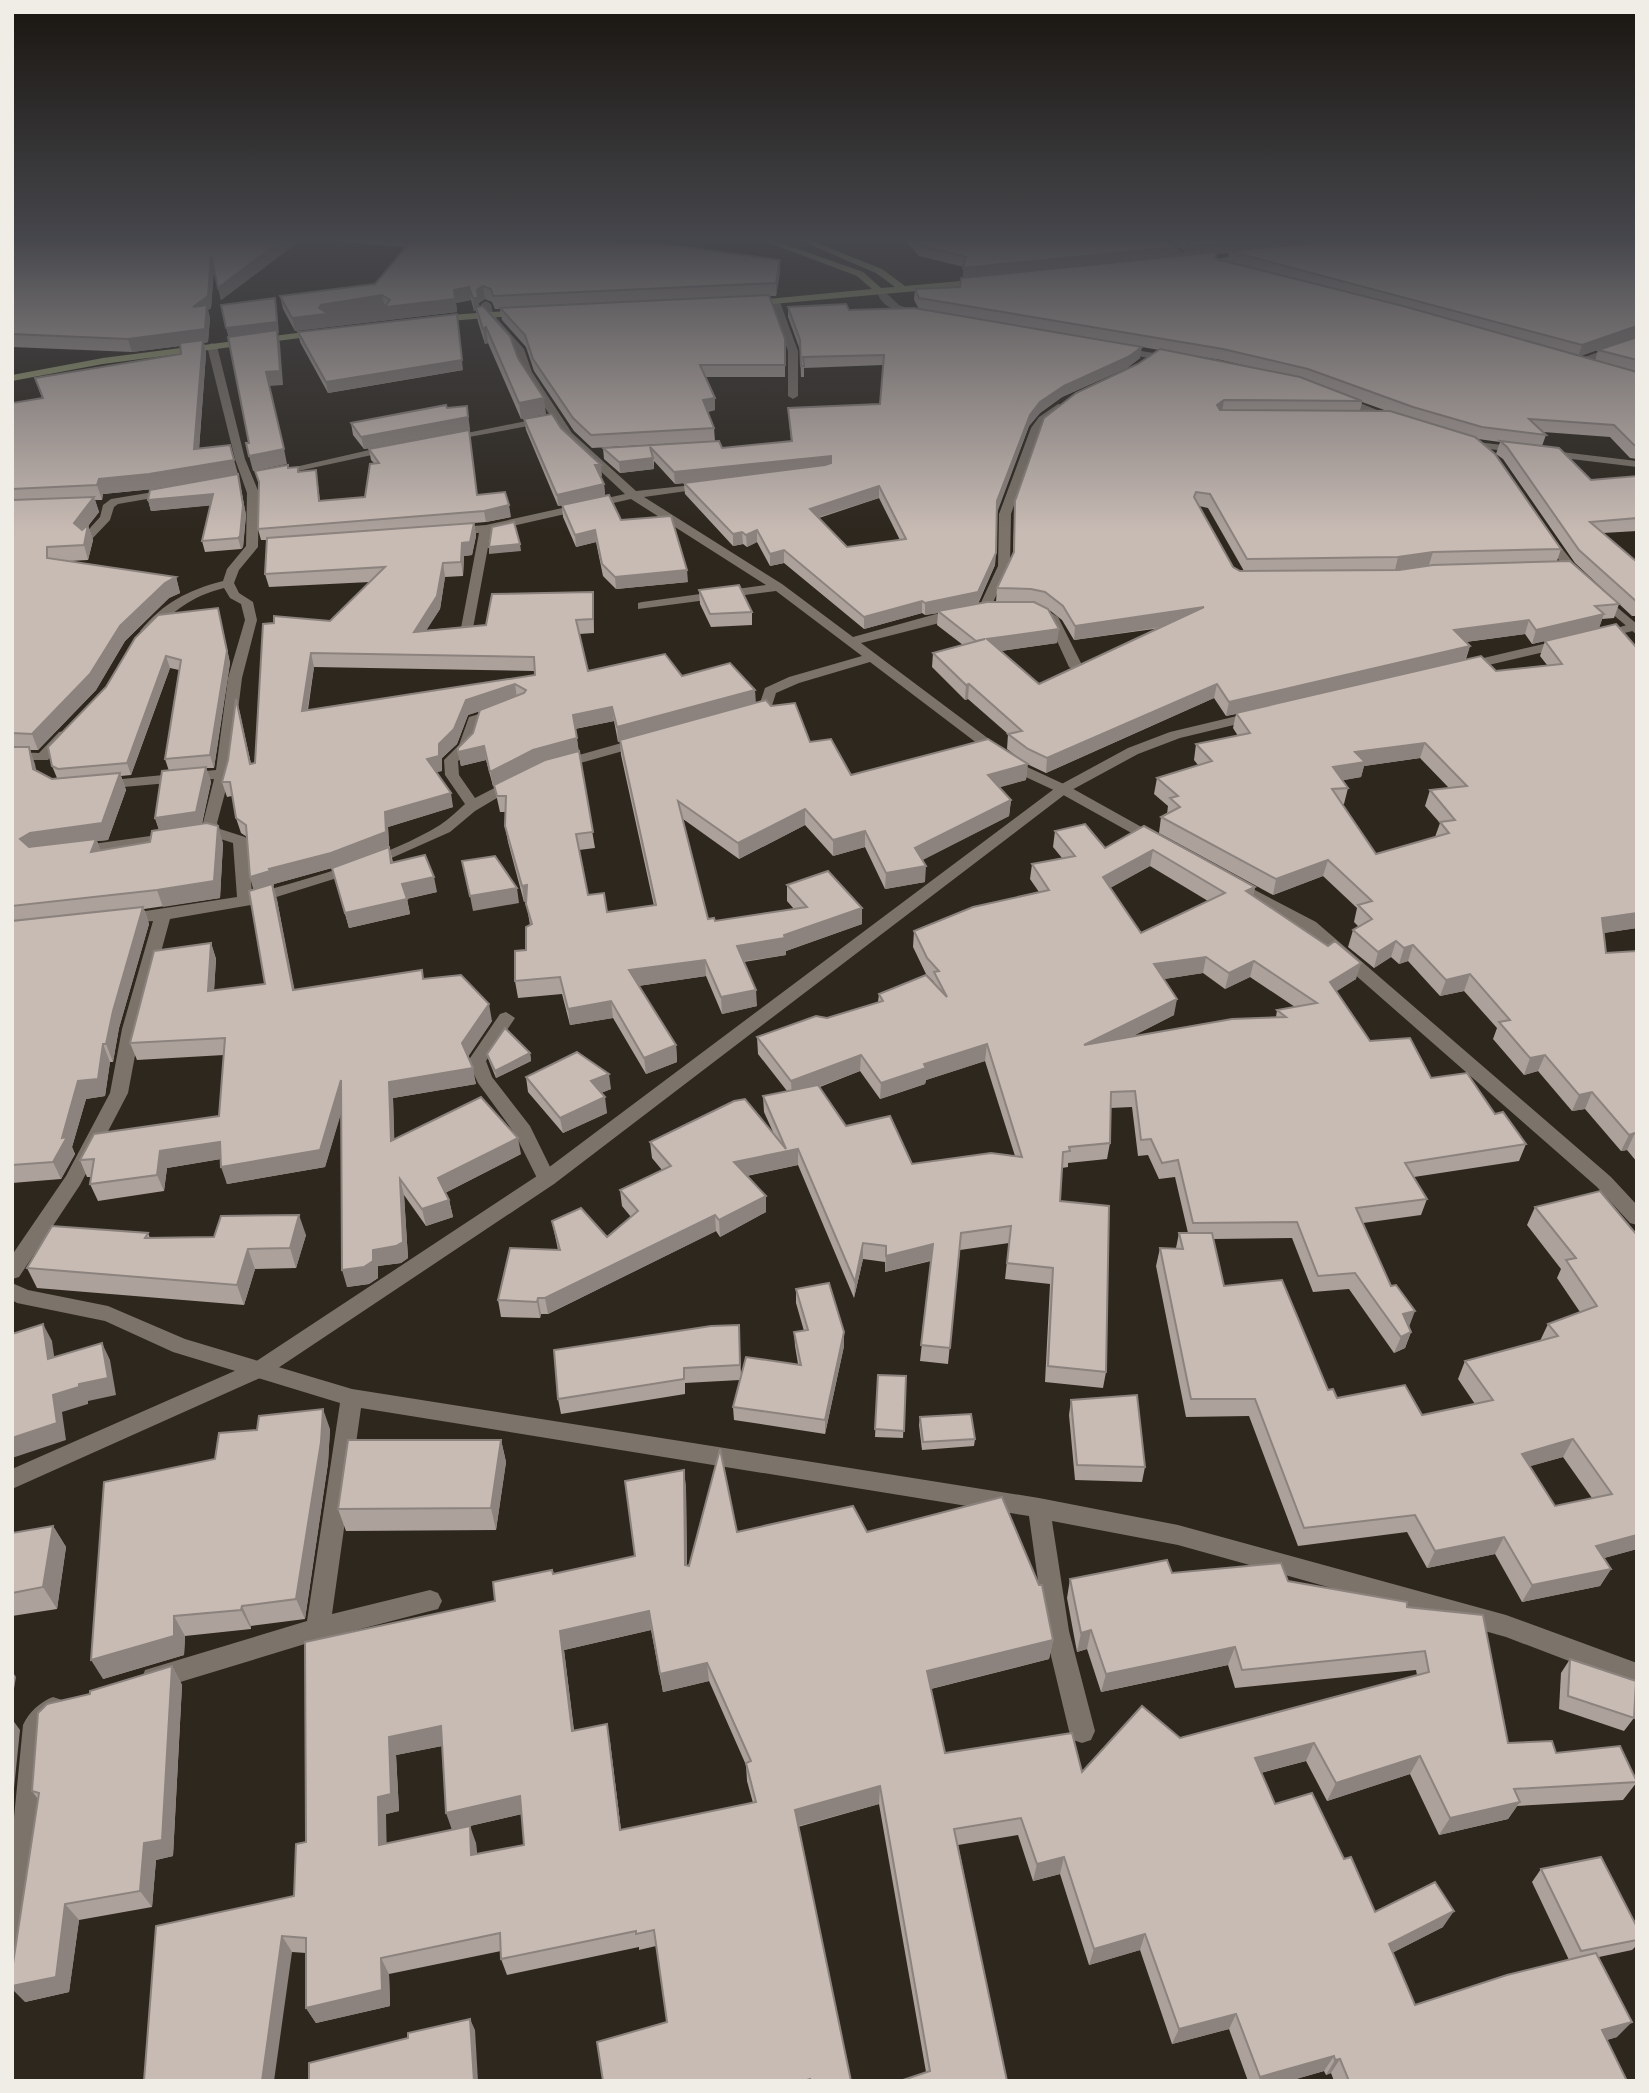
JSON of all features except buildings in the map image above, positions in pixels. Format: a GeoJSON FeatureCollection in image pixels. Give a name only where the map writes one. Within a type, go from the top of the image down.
{"type":"FeatureCollection","features":[{"type":"Feature","properties":{"kind":"main road"},"geometry":{"type":"LineString","coordinates":[[37,362],[214,337]]}},
{"type":"Feature","properties":{"kind":"main road"},"geometry":{"type":"LineString","coordinates":[[12,378],[103,360],[290,337]]}},
{"type":"Feature","properties":{"kind":"main road"},"geometry":{"type":"LineString","coordinates":[[1564,358],[1600,369]]}},
{"type":"Feature","properties":{"kind":"main road"},"geometry":{"type":"LineString","coordinates":[[12,367],[26,364]]}},
{"type":"Feature","properties":{"kind":"street"},"geometry":{"type":"LineString","coordinates":[[509,337],[519,349],[527,372],[568,435],[597,454],[633,495],[778,587],[854,641],[871,658],[1020,768],[1169,848]]}},
{"type":"Feature","properties":{"kind":"street"},"geometry":{"type":"LineString","coordinates":[[787,337],[793,352],[793,396]]}},
{"type":"Feature","properties":{"kind":"street"},"geometry":{"type":"LineString","coordinates":[[1576,362],[1637,341]]}},
{"type":"Feature","properties":{"kind":"street"},"geometry":{"type":"LineString","coordinates":[[200,834],[210,823],[223,774],[235,678],[251,620],[247,602],[234,595],[228,583],[233,569],[258,547],[253,493],[240,459],[212,346]]}},
{"type":"Feature","properties":{"kind":"street"},"geometry":{"type":"LineString","coordinates":[[1099,347],[1181,360]]}},
{"type":"Feature","properties":{"kind":"street"},"geometry":{"type":"LineString","coordinates":[[1142,364],[1154,356]]}},
{"type":"Feature","properties":{"kind":"street"},"geometry":{"type":"LineString","coordinates":[[1324,393],[1399,421],[1356,419]]}},
{"type":"Feature","properties":{"kind":"street"},"geometry":{"type":"LineString","coordinates":[[983,611],[1004,566],[1005,514],[1036,428],[1043,419],[1072,400]]}},
{"type":"Feature","properties":{"kind":"street"},"geometry":{"type":"LineString","coordinates":[[428,441],[557,418]]}},
{"type":"Feature","properties":{"kind":"street"},"geometry":{"type":"LineString","coordinates":[[1465,441],[1477,445],[1637,464]]}},
{"type":"Feature","properties":{"kind":"street"},"geometry":{"type":"LineString","coordinates":[[1477,445],[1497,463]]}},
{"type":"Feature","properties":{"kind":"street"},"geometry":{"type":"LineString","coordinates":[[234,481],[403,446]]}},
{"type":"Feature","properties":{"kind":"street"},"geometry":{"type":"LineString","coordinates":[[436,531],[486,529],[633,495],[715,484]]}},
{"type":"Feature","properties":{"kind":"street"},"geometry":{"type":"LineString","coordinates":[[96,506],[181,490]]}},
{"type":"Feature","properties":{"kind":"street"},"geometry":{"type":"LineString","coordinates":[[87,538],[106,518],[109,505]]}},
{"type":"Feature","properties":{"kind":"street"},"geometry":{"type":"LineString","coordinates":[[1538,522],[1562,568],[1636,628]]}},
{"type":"Feature","properties":{"kind":"street"},"geometry":{"type":"LineString","coordinates":[[467,628],[486,529]]}},
{"type":"Feature","properties":{"kind":"street"},"geometry":{"type":"LineString","coordinates":[[141,637],[175,603],[202,590],[228,583]]}},
{"type":"Feature","properties":{"kind":"street"},"geometry":{"type":"LineString","coordinates":[[642,606],[778,587]]}},
{"type":"Feature","properties":{"kind":"street"},"geometry":{"type":"LineString","coordinates":[[1037,608],[1052,617],[1076,667]]}},
{"type":"Feature","properties":{"kind":"street"},"geometry":{"type":"LineString","coordinates":[[854,641],[936,618],[1002,609]]}},
{"type":"Feature","properties":{"kind":"street"},"geometry":{"type":"LineString","coordinates":[[1444,671],[1636,628]]}},
{"type":"Feature","properties":{"kind":"street"},"geometry":{"type":"LineString","coordinates":[[739,716],[765,709],[771,691],[794,680],[871,658]]}},
{"type":"Feature","properties":{"kind":"street"},"geometry":{"type":"LineString","coordinates":[[473,805],[452,775],[451,760],[466,747],[474,720],[518,705]]}},
{"type":"Feature","properties":{"kind":"street"},"geometry":{"type":"LineString","coordinates":[[12,1479],[262,1368],[547,1179],[1063,789],[1133,751],[1175,734],[1269,712]]}},
{"type":"Feature","properties":{"kind":"street"},"geometry":{"type":"LineString","coordinates":[[12,756],[44,764],[77,721]]}},
{"type":"Feature","properties":{"kind":"street"},"geometry":{"type":"LineString","coordinates":[[111,920],[245,902],[318,881],[392,854],[442,831],[473,805],[536,773],[656,738]]}},
{"type":"Feature","properties":{"kind":"street"},"geometry":{"type":"LineString","coordinates":[[86,786],[223,774]]}},
{"type":"Feature","properties":{"kind":"street"},"geometry":{"type":"LineString","coordinates":[[64,853],[200,834],[240,840],[245,902]]}},
{"type":"Feature","properties":{"kind":"street"},"geometry":{"type":"LineString","coordinates":[[1216,874],[1310,926],[1604,1182],[1637,1218]]}},
{"type":"Feature","properties":{"kind":"street"},"geometry":{"type":"LineString","coordinates":[[12,1271],[73,1180],[119,1093],[131,1029],[163,915]]}},
{"type":"Feature","properties":{"kind":"street"},"geometry":{"type":"LineString","coordinates":[[506,1018],[477,1061],[484,1079],[523,1131],[547,1179]]}},
{"type":"Feature","properties":{"kind":"street"},"geometry":{"type":"LineString","coordinates":[[12,1291],[24,1297],[108,1314],[180,1346],[262,1368],[352,1398],[1039,1508],[1178,1535],[1506,1626],[1637,1675]]}},
{"type":"Feature","properties":{"kind":"street"},"geometry":{"type":"LineString","coordinates":[[318,1629],[352,1398]]}},
{"type":"Feature","properties":{"kind":"street"},"geometry":{"type":"LineString","coordinates":[[1039,1508],[1057,1631],[1082,1731]]}},
{"type":"Feature","properties":{"kind":"street"},"geometry":{"type":"LineString","coordinates":[[130,1686],[318,1629],[430,1601]]}},
{"type":"Feature","properties":{"kind":"street"},"geometry":{"type":"LineString","coordinates":[[12,1944],[31,1794],[36,1725],[50,1710],[77,1702]]}}]}
